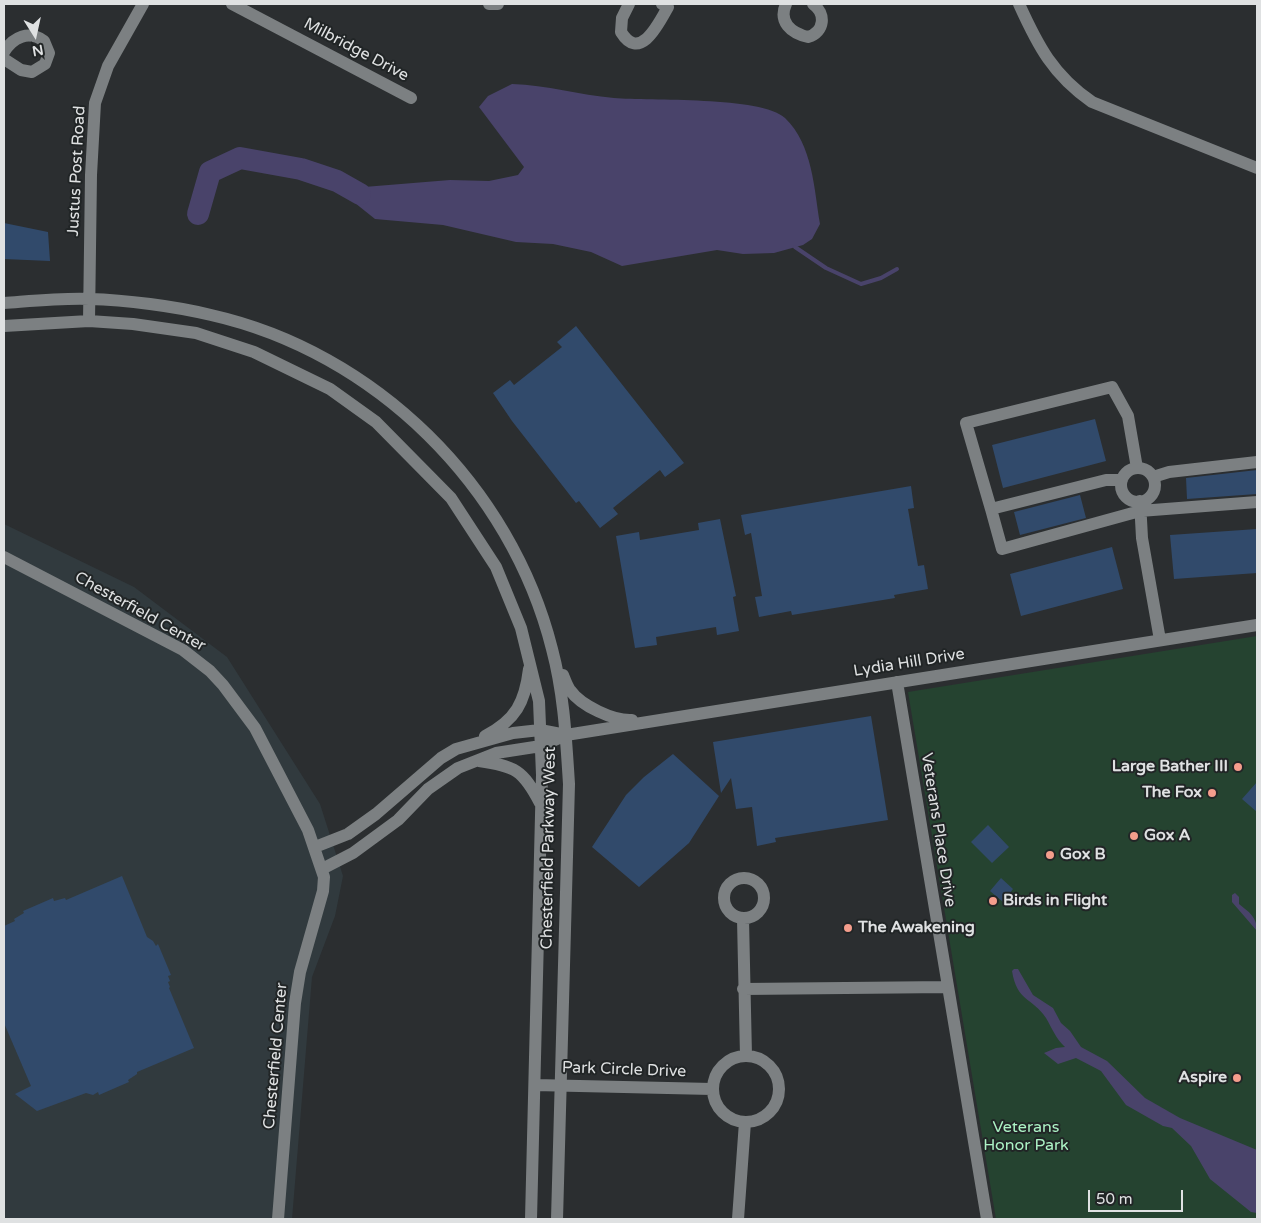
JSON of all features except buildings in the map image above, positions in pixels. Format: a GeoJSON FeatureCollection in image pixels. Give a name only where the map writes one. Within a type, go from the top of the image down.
{"type":"FeatureCollection","features":[{"type":"Feature","properties":{"kind":"street","name":"Justus Post Road"},"geometry":{"type":"LineString","coordinates":[[89,321],[91,167],[95,103],[100,84],[108,66],[142,4]]}},
{"type":"Feature","properties":{"kind":"street","name":"Milbridge Drive"},"geometry":{"type":"LineString","coordinates":[[232,4],[411,98]]}},
{"type":"Feature","properties":{"kind":"street"},"geometry":{"type":"LineString","coordinates":[[489,4],[498,4]]}},
{"type":"Feature","properties":{"kind":"street"},"geometry":{"type":"LineString","coordinates":[[629,4],[620,26],[624,37],[634,43],[640,43],[650,37],[667,5]]}},
{"type":"Feature","properties":{"kind":"street"},"geometry":{"type":"LineString","coordinates":[[786,4],[782,17],[785,25],[808,37],[818,32],[822,20],[819,10],[813,4]]}},
{"type":"Feature","properties":{"kind":"street"},"geometry":{"type":"LineString","coordinates":[[1019,4],[1041,52],[1056,72],[1092,102],[1257,168]]}},
{"type":"Feature","properties":{"kind":"street"},"geometry":{"type":"LineString","coordinates":[[4,52],[16,38],[28,35],[44,41],[49,52],[45,64],[32,72],[21,70],[4,59]]}},
{"type":"Feature","properties":{"kind":"street","name":"Chesterfield Parkway West"},"geometry":{"type":"LineString","coordinates":[[4,303],[89,299],[183,309],[255,328],[304,346],[380,394],[452,459],[482,498],[509,539],[525,571],[553,651],[562,692],[566,735],[569,784],[557,1219]]}},
{"type":"Feature","properties":{"kind":"street","name":"Chesterfield Parkway West"},"geometry":{"type":"LineString","coordinates":[[4,326],[89,321],[133,324],[196,334],[254,352],[330,389],[376,422],[451,498],[496,567],[521,628],[539,701],[541,804],[536,1085],[531,1219]]}},
{"type":"Feature","properties":{"kind":"street"},"geometry":{"type":"LineString","coordinates":[[1136,468],[1128,416],[1112,387],[966,422],[1002,549],[1140,506],[1257,502]]}},
{"type":"Feature","properties":{"kind":"street"},"geometry":{"type":"LineString","coordinates":[[1154,477],[1177,470],[1257,462]]}},
{"type":"Feature","properties":{"kind":"street"},"geometry":{"type":"LineString","coordinates":[[1140,506],[1153,493],[1155,485],[1154,477],[1146,470],[1136,468],[1128,472],[1122,480],[1122,488],[1126,495],[1140,506],[1142,538],[1160,640]]}},
{"type":"Feature","properties":{"kind":"street"},"geometry":{"type":"LineString","coordinates":[[991,509],[1106,480],[1122,480]]}},
{"type":"Feature","properties":{"kind":"street","name":"Chesterfield Center"},"geometry":{"type":"LineString","coordinates":[[4,557],[183,650],[210,671],[234,698],[255,728],[280,773],[315,847],[324,877],[323,891],[300,972],[294,1003],[278,1219]]}},
{"type":"Feature","properties":{"kind":"street","name":"Lydia Hill Drive"},"geometry":{"type":"LineString","coordinates":[[566,735],[1257,625]]}},
{"type":"Feature","properties":{"kind":"street"},"geometry":{"type":"LineString","coordinates":[[553,651],[570,691],[598,712],[623,720],[680,717]]}},
{"type":"Feature","properties":{"kind":"street"},"geometry":{"type":"LineString","coordinates":[[315,847],[348,834],[376,814],[440,758],[492,732],[516,714],[526,692],[530,659]]}},
{"type":"Feature","properties":{"kind":"street","name":"Veterans Place Drive"},"geometry":{"type":"LineString","coordinates":[[897,682],[987,1219]]}},
{"type":"Feature","properties":{"kind":"street"},"geometry":{"type":"LineString","coordinates":[[474,742],[513,733],[540,730],[566,735]]}},
{"type":"Feature","properties":{"kind":"street"},"geometry":{"type":"LineString","coordinates":[[322,869],[353,854],[398,820],[428,789],[458,768],[496,752],[541,746],[566,735]]}},
{"type":"Feature","properties":{"kind":"street"},"geometry":{"type":"LineString","coordinates":[[476,761],[501,764],[517,771],[529,781],[541,804]]}},
{"type":"Feature","properties":{"kind":"street"},"geometry":{"type":"LineString","coordinates":[[743,919],[743,989],[746,1056]]}},
{"type":"Feature","properties":{"kind":"street"},"geometry":{"type":"LineString","coordinates":[[743,989],[948,987]]}},
{"type":"Feature","properties":{"kind":"street"},"geometry":{"type":"LineString","coordinates":[[746,1056],[757,1058],[771,1067],[779,1082],[779,1093],[776,1104],[769,1113],[760,1120],[745,1122],[728,1118],[719,1110],[714,1100],[712,1089],[719,1070],[736,1058],[746,1056]]}},
{"type":"Feature","properties":{"kind":"street","name":"Park Circle Drive"},"geometry":{"type":"LineString","coordinates":[[536,1085],[561,1084],[712,1089]]}},
{"type":"Feature","properties":{"kind":"street"},"geometry":{"type":"LineString","coordinates":[[738,1219],[745,1122]]}},
{"type":"Feature","properties":{"kind":"shaded area"},"geometry":{"type":"Polygon","coordinates":[[[512,84],[538,86],[614,98],[730,103],[754,106],[772,111],[785,118],[794,129],[807,154],[814,182],[820,224],[812,239],[803,245],[774,253],[743,254],[717,250],[622,266],[591,252],[553,244],[516,242],[443,225],[375,219],[355,203],[364,187],[450,180],[489,181],[518,175],[524,167],[479,107],[488,96],[512,84]]]}},
{"type":"Feature","properties":{"kind":"shaded area"},"geometry":{"type":"Polygon","coordinates":[[[4,524],[134,587],[227,657],[320,804],[343,876],[335,916],[312,977],[292,1219],[4,1219],[4,524]]]}},
{"type":"Feature","properties":{"kind":"shaded area"},"geometry":{"type":"Polygon","coordinates":[[[1235,893],[1239,897],[1239,904],[1254,918],[1257,931],[1232,902],[1232,895],[1235,893]]]}},
{"type":"Feature","properties":{"kind":"shaded area"},"geometry":{"type":"Polygon","coordinates":[[[1018,969],[1033,995],[1053,1008],[1061,1023],[1070,1031],[1081,1047],[1107,1061],[1145,1098],[1180,1118],[1257,1150],[1257,1213],[1251,1212],[1210,1179],[1191,1146],[1172,1128],[1163,1126],[1126,1105],[1101,1071],[1076,1058],[1058,1064],[1044,1053],[1056,1048],[1065,1047],[1041,1011],[1021,994],[1017,988],[1012,971],[1018,969]]]}},
{"type":"Feature","properties":{"kind":"green space","name":"Veterans Honor Park"},"geometry":{"type":"Polygon","coordinates":[[[1257,636],[1257,1219],[996,1219],[908,692],[1257,636]]]}},
{"type":"Feature","properties":{"kind":"waterway"},"geometry":{"type":"LineString","coordinates":[[198,214],[210,172],[240,158],[301,169],[337,181],[360,194]]}},
{"type":"Feature","properties":{"kind":"waterway"},"geometry":{"type":"LineString","coordinates":[[795,247],[826,268],[861,284],[881,278],[897,269]]}},
{"type":"Feature","properties":{"kind":"place","name":"Large Bather III"},"geometry":{"type":"Point","coordinates":[1238,767]}},
{"type":"Feature","properties":{"kind":"place","name":"The Fox"},"geometry":{"type":"Point","coordinates":[1212,793]}},
{"type":"Feature","properties":{"kind":"place","name":"Gox A"},"geometry":{"type":"Point","coordinates":[1134,836]}},
{"type":"Feature","properties":{"kind":"place","name":"Gox B"},"geometry":{"type":"Point","coordinates":[1050,855]}},
{"type":"Feature","properties":{"kind":"place","name":"Birds in Flight"},"geometry":{"type":"Point","coordinates":[993,901]}},
{"type":"Feature","properties":{"kind":"place","name":"The Awakening"},"geometry":{"type":"Point","coordinates":[848,928]}},
{"type":"Feature","properties":{"kind":"place","name":"Aspire"},"geometry":{"type":"Point","coordinates":[1237,1078]}}]}
